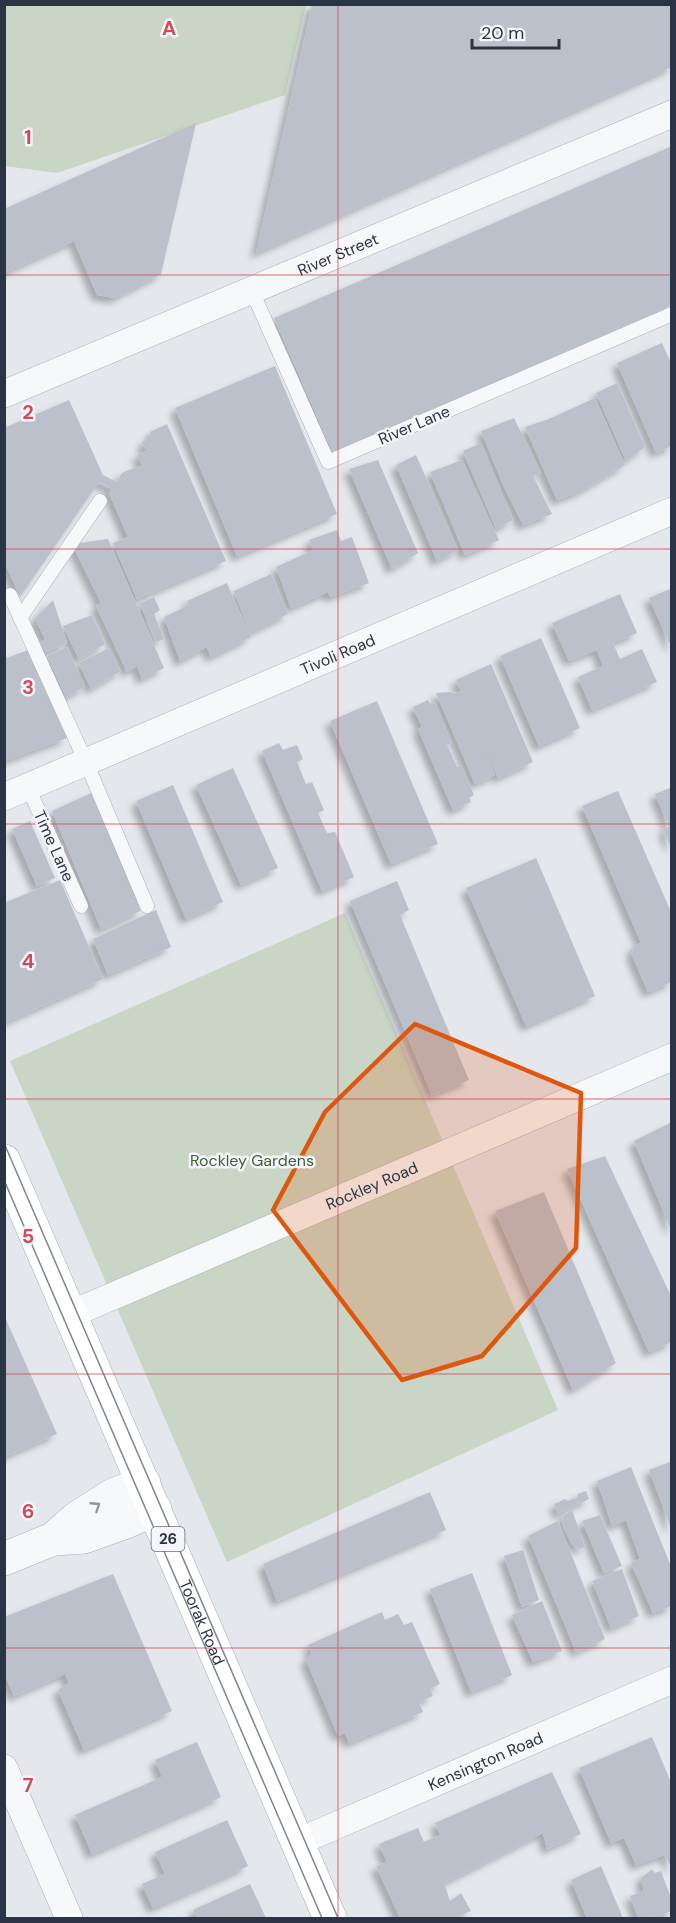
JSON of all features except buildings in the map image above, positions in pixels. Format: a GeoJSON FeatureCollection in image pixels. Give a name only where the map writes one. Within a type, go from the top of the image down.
{"type":"FeatureCollection","features":[{"type":"Feature","properties":{"kind":"main road","name":"Toorak Road"},"geometry":{"type":"LineString","coordinates":[[9,1182],[71,1314],[330,1918]]}},
{"type":"Feature","properties":{"kind":"street","name":"River Street"},"geometry":{"type":"LineString","coordinates":[[4,394],[672,114]]}},
{"type":"Feature","properties":{"kind":"street","name":"Tivoli Road"},"geometry":{"type":"LineString","coordinates":[[16,792],[672,512]]}},
{"type":"Feature","properties":{"kind":"street","name":"Rockley Road"},"geometry":{"type":"LineString","coordinates":[[71,1314],[672,1057]]}},
{"type":"Feature","properties":{"kind":"street"},"geometry":{"type":"LineString","coordinates":[[4,1559],[53,1539],[77,1518],[113,1495],[149,1496]]}},
{"type":"Feature","properties":{"kind":"street","name":"Kensington Road"},"geometry":{"type":"LineString","coordinates":[[298,1842],[672,1680]]}},
{"type":"Feature","properties":{"kind":"street"},"geometry":{"type":"LineString","coordinates":[[4,1768],[69,1918]]}},
{"type":"Feature","properties":{"kind":"lane","name":"River Lane"},"geometry":{"type":"LineString","coordinates":[[252,291],[328,462],[672,314]]}},
{"type":"Feature","properties":{"kind":"lane"},"geometry":{"type":"LineString","coordinates":[[20,618],[100,501]]}},
{"type":"Feature","properties":{"kind":"lane"},"geometry":{"type":"LineString","coordinates":[[10,595],[86,762],[147,906]]}},
{"type":"Feature","properties":{"kind":"lane","name":"Time Lane"},"geometry":{"type":"LineString","coordinates":[[16,792],[81,906]]}},
{"type":"Feature","properties":{"kind":"highlighted area"},"geometry":{"type":"Polygon","coordinates":[[[415,1024],[581,1093],[576,1248],[482,1356],[402,1380],[273,1210],[325,1112],[415,1024]]]}},
{"type":"Feature","properties":{"kind":"green space"},"geometry":{"type":"Polygon","coordinates":[[[5,5],[306,5],[285,95],[57,173],[5,166],[5,5]]]}},
{"type":"Feature","properties":{"kind":"green space","name":"Rockley Gardens"},"geometry":{"type":"Polygon","coordinates":[[[345,913],[558,1410],[227,1562],[10,1061],[345,913]]]}},
{"type":"Feature","properties":{"kind":"tram line"},"geometry":{"type":"LineString","coordinates":[[4,1143],[338,1918]]}},
{"type":"Feature","properties":{"kind":"tram line"},"geometry":{"type":"LineString","coordinates":[[4,1180],[322,1918]]}}]}
